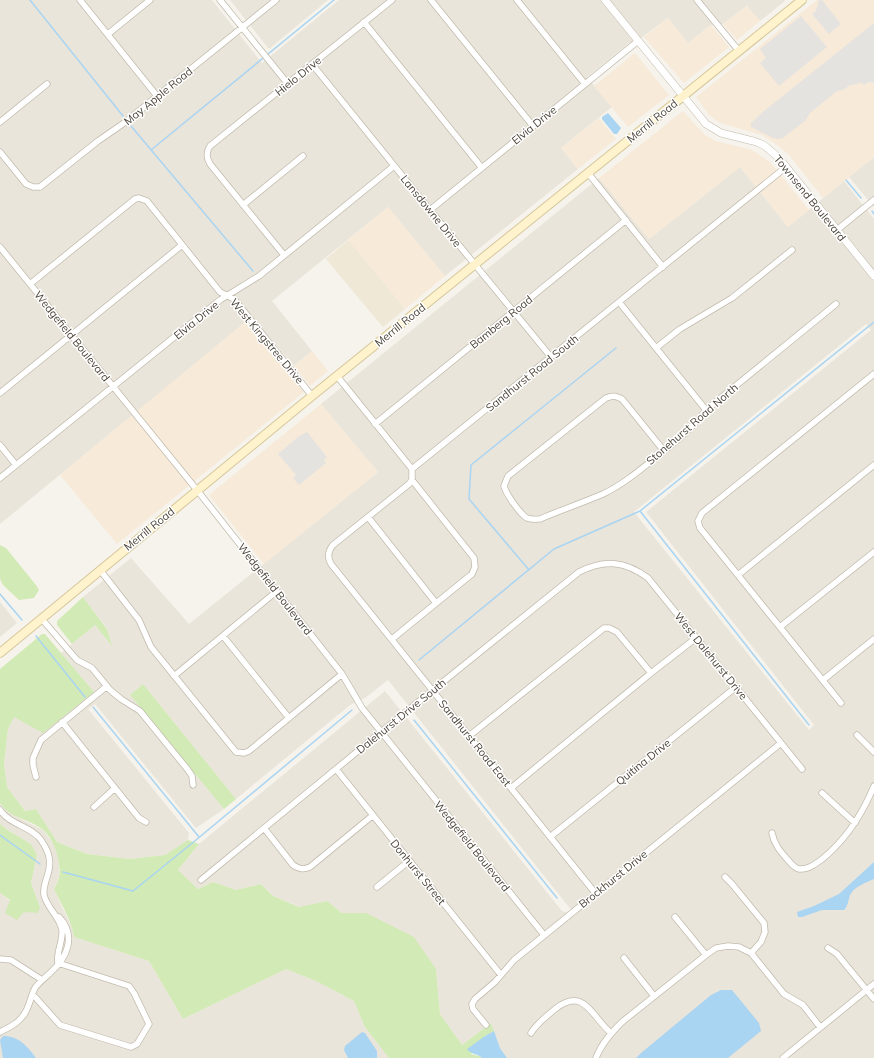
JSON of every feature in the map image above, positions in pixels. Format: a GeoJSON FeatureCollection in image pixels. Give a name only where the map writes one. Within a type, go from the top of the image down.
{"type":"FeatureCollection","features":[{"type":"Feature","properties":{"kind":"main road","name":"Merrill Road"},"geometry":{"type":"LineString","coordinates":[[0,653],[312,396],[739,51],[793,3],[802,0]]}},
{"type":"Feature","properties":{"kind":"street"},"geometry":{"type":"LineString","coordinates":[[80,0],[157,96]]}},
{"type":"Feature","properties":{"kind":"street"},"geometry":{"type":"LineString","coordinates":[[108,34],[150,0]]}},
{"type":"Feature","properties":{"kind":"street"},"geometry":{"type":"LineString","coordinates":[[220,0],[288,84]]}},
{"type":"Feature","properties":{"kind":"street","name":"May Apple Road"},"geometry":{"type":"LineString","coordinates":[[0,152],[26,184],[37,187],[44,184],[82,153],[124,123],[276,0]]}},
{"type":"Feature","properties":{"kind":"street","name":"Hielo Drive"},"geometry":{"type":"LineString","coordinates":[[243,205],[210,164],[207,158],[207,153],[210,146],[392,0]]}},
{"type":"Feature","properties":{"kind":"street"},"geometry":{"type":"LineString","coordinates":[[431,0],[533,126]]}},
{"type":"Feature","properties":{"kind":"street"},"geometry":{"type":"LineString","coordinates":[[517,0],[585,84]]}},
{"type":"Feature","properties":{"kind":"street","name":"Townsend Boulevard"},"geometry":{"type":"LineString","coordinates":[[605,0],[682,97],[706,124],[721,133],[753,141],[765,146],[774,153],[874,276]]}},
{"type":"Feature","properties":{"kind":"street"},"geometry":{"type":"LineString","coordinates":[[698,0],[739,51]]}},
{"type":"Feature","properties":{"kind":"street"},"geometry":{"type":"LineString","coordinates":[[364,22],[482,168]]}},
{"type":"Feature","properties":{"kind":"street","name":"Elvia Drive"},"geometry":{"type":"LineString","coordinates":[[430,210],[638,41]]}},
{"type":"Feature","properties":{"kind":"street","name":"Lansdowne Drive"},"geometry":{"type":"LineString","coordinates":[[312,64],[551,357]]}},
{"type":"Feature","properties":{"kind":"street"},"geometry":{"type":"LineString","coordinates":[[0,122],[47,84]]}},
{"type":"Feature","properties":{"kind":"street"},"geometry":{"type":"LineString","coordinates":[[284,255],[243,205],[303,156]]}},
{"type":"Feature","properties":{"kind":"street","name":"Elvia Drive"},"geometry":{"type":"LineString","coordinates":[[0,478],[220,300],[260,276],[394,166]]}},
{"type":"Feature","properties":{"kind":"street","name":"Sandhurst Road South"},"geometry":{"type":"LineString","coordinates":[[412,469],[786,167]]}},
{"type":"Feature","properties":{"kind":"street"},"geometry":{"type":"LineString","coordinates":[[588,173],[663,267]]}},
{"type":"Feature","properties":{"kind":"street","name":"West Kingstree Drive"},"geometry":{"type":"LineString","coordinates":[[30,284],[135,199],[142,198],[147,201],[220,292],[234,299],[312,396]]}},
{"type":"Feature","properties":{"kind":"street"},"geometry":{"type":"LineString","coordinates":[[837,230],[874,200]]}},
{"type":"Feature","properties":{"kind":"street","name":"Bamberg Road"},"geometry":{"type":"LineString","coordinates":[[375,424],[626,220]]}},
{"type":"Feature","properties":{"kind":"street"},"geometry":{"type":"LineString","coordinates":[[0,393],[182,245]]}},
{"type":"Feature","properties":{"kind":"street","name":"Wedgefield Boulevard"},"geometry":{"type":"LineString","coordinates":[[0,247],[277,591],[342,674],[359,703],[381,732],[544,935]]}},
{"type":"Feature","properties":{"kind":"street"},"geometry":{"type":"LineString","coordinates":[[656,348],[680,329],[732,298],[792,250]]}},
{"type":"Feature","properties":{"kind":"street"},"geometry":{"type":"LineString","coordinates":[[619,302],[706,410]]}},
{"type":"Feature","properties":{"kind":"street","name":"Stonehurst Road North"},"geometry":{"type":"LineString","coordinates":[[664,451],[622,399],[612,396],[606,398],[508,476],[504,486],[524,516],[533,520],[540,519],[603,494],[630,478],[664,451],[687,432],[706,410],[836,304]]}},
{"type":"Feature","properties":{"kind":"street"},"geometry":{"type":"LineString","coordinates":[[841,703],[700,528],[698,521],[702,513],[874,374]]}},
{"type":"Feature","properties":{"kind":"street"},"geometry":{"type":"LineString","coordinates":[[337,376],[412,469],[412,480],[474,558],[475,566],[472,574],[392,640]]}},
{"type":"Feature","properties":{"kind":"street"},"geometry":{"type":"LineString","coordinates":[[0,445],[16,465]]}},
{"type":"Feature","properties":{"kind":"street"},"geometry":{"type":"LineString","coordinates":[[738,575],[874,465]]}},
{"type":"Feature","properties":{"kind":"street"},"geometry":{"type":"LineString","coordinates":[[412,480],[368,517],[436,604]]}},
{"type":"Feature","properties":{"kind":"street","name":"Sandhurst Road East"},"geometry":{"type":"LineString","coordinates":[[368,517],[333,545],[328,554],[328,559],[331,564],[596,894]]}},
{"type":"Feature","properties":{"kind":"street"},"geometry":{"type":"LineString","coordinates":[[780,627],[874,552]]}},
{"type":"Feature","properties":{"kind":"street","name":"West Dalehurst Drive"},"geometry":{"type":"LineString","coordinates":[[606,563],[628,566],[638,570],[648,578],[802,769]]}},
{"type":"Feature","properties":{"kind":"street","name":"Dalehurst Drive South"},"geometry":{"type":"LineString","coordinates":[[201,880],[432,690],[579,572],[606,563]]}},
{"type":"Feature","properties":{"kind":"street"},"geometry":{"type":"LineString","coordinates":[[100,570],[139,620],[151,647],[232,748],[240,753],[249,751],[342,674]]}},
{"type":"Feature","properties":{"kind":"street"},"geometry":{"type":"LineString","coordinates":[[174,676],[277,591]]}},
{"type":"Feature","properties":{"kind":"street"},"geometry":{"type":"LineString","coordinates":[[42,618],[73,656],[83,664],[92,668],[107,686],[121,699],[140,711],[188,770],[192,776],[193,785]]}},
{"type":"Feature","properties":{"kind":"street"},"geometry":{"type":"LineString","coordinates":[[470,736],[604,628],[612,629],[617,632],[651,673]]}},
{"type":"Feature","properties":{"kind":"street"},"geometry":{"type":"LineString","coordinates":[[223,636],[289,718]]}},
{"type":"Feature","properties":{"kind":"street"},"geometry":{"type":"LineString","coordinates":[[510,788],[696,638]]}},
{"type":"Feature","properties":{"kind":"street"},"geometry":{"type":"LineString","coordinates":[[823,680],[874,639]]}},
{"type":"Feature","properties":{"kind":"street"},"geometry":{"type":"LineString","coordinates":[[36,777],[33,758],[44,737],[107,686]]}},
{"type":"Feature","properties":{"kind":"street","name":"Quitina Drive"},"geometry":{"type":"LineString","coordinates":[[550,837],[736,687]]}},
{"type":"Feature","properties":{"kind":"street"},"geometry":{"type":"LineString","coordinates":[[62,722],[139,818],[146,822]]}},
{"type":"Feature","properties":{"kind":"street"},"geometry":{"type":"LineString","coordinates":[[857,735],[874,752]]}},
{"type":"Feature","properties":{"kind":"street","name":"Brockhurst Drive"},"geometry":{"type":"LineString","coordinates":[[486,1025],[473,1009],[472,1004],[474,999],[495,982],[514,960],[781,743]]}},
{"type":"Feature","properties":{"kind":"street","name":"Donhurst Street"},"geometry":{"type":"LineString","coordinates":[[336,769],[372,816],[501,975]]}},
{"type":"Feature","properties":{"kind":"street"},"geometry":{"type":"LineString","coordinates":[[772,833],[773,841],[797,869],[811,867],[833,850],[855,823],[867,803],[874,786]]}},
{"type":"Feature","properties":{"kind":"street"},"geometry":{"type":"LineString","coordinates":[[94,806],[115,788]]}},
{"type":"Feature","properties":{"kind":"street"},"geometry":{"type":"LineString","coordinates":[[822,793],[855,823]]}},
{"type":"Feature","properties":{"kind":"street"},"geometry":{"type":"LineString","coordinates":[[0,810],[11,821],[34,832],[48,852],[51,863],[44,892],[45,900],[65,925],[69,936],[64,956],[51,973],[35,988],[26,1012],[20,1020],[0,1032]]}},
{"type":"Feature","properties":{"kind":"street"},"geometry":{"type":"LineString","coordinates":[[264,828],[294,865],[299,869],[305,869],[310,867],[372,816]]}},
{"type":"Feature","properties":{"kind":"street"},"geometry":{"type":"LineString","coordinates":[[377,886],[409,861]]}},
{"type":"Feature","properties":{"kind":"street"},"geometry":{"type":"LineString","coordinates":[[725,877],[764,923],[765,932],[761,942],[751,953]]}},
{"type":"Feature","properties":{"kind":"street"},"geometry":{"type":"LineString","coordinates":[[675,917],[706,955]]}},
{"type":"Feature","properties":{"kind":"street"},"geometry":{"type":"LineString","coordinates":[[596,1058],[611,1033],[622,1022],[706,955],[716,948],[728,946],[739,947],[751,953],[784,994],[803,1005],[820,1027]]}},
{"type":"Feature","properties":{"kind":"street"},"geometry":{"type":"LineString","coordinates":[[828,948],[838,954],[874,999]]}},
{"type":"Feature","properties":{"kind":"street"},"geometry":{"type":"LineString","coordinates":[[624,958],[654,996]]}},
{"type":"Feature","properties":{"kind":"street"},"geometry":{"type":"LineString","coordinates":[[0,959],[12,960],[42,980]]}},
{"type":"Feature","properties":{"kind":"street"},"geometry":{"type":"LineString","coordinates":[[32,995],[60,1025],[131,1047],[137,1044],[149,1024],[129,986],[58,963]]}},
{"type":"Feature","properties":{"kind":"street"},"geometry":{"type":"LineString","coordinates":[[783,1058],[874,984]]}},
{"type":"Feature","properties":{"kind":"street"},"geometry":{"type":"LineString","coordinates":[[531,1033],[536,1024],[562,1003],[570,1000],[579,1000],[602,1026],[611,1033]]}},
{"type":"Feature","properties":{"kind":"shaded area"},"geometry":{"type":"Polygon","coordinates":[[[0,0],[212,0],[262,63],[339,0],[785,1],[760,21],[747,6],[723,24],[711,25],[688,43],[668,18],[641,38],[629,43],[587,77],[612,107],[561,148],[578,169],[445,276],[388,207],[272,301],[312,351],[294,366],[252,317],[0,524],[0,0]]]}},
{"type":"Feature","properties":{"kind":"shaded area"},"geometry":{"type":"Polygon","coordinates":[[[230,0],[328,0],[269,49],[230,0]]]}},
{"type":"Feature","properties":{"kind":"shaded area"},"geometry":{"type":"Polygon","coordinates":[[[817,0],[874,0],[874,157],[823,198],[789,155],[776,144],[762,135],[720,123],[709,115],[696,97],[817,0]]]}},
{"type":"Feature","properties":{"kind":"shaded area"},"geometry":{"type":"Polygon","coordinates":[[[819,0],[822,0],[841,24],[829,34],[812,14],[816,11],[819,0]]]}},
{"type":"Feature","properties":{"kind":"shaded area"},"geometry":{"type":"Polygon","coordinates":[[[747,6],[760,21],[737,40],[723,24],[747,6]]]}},
{"type":"Feature","properties":{"kind":"shaded area"},"geometry":{"type":"Polygon","coordinates":[[[801,16],[827,47],[779,86],[760,63],[766,58],[760,49],[801,16]]]}},
{"type":"Feature","properties":{"kind":"shaded area"},"geometry":{"type":"Polygon","coordinates":[[[668,18],[688,43],[711,25],[729,47],[684,83],[644,37],[668,18]]]}},
{"type":"Feature","properties":{"kind":"shaded area"},"geometry":{"type":"Polygon","coordinates":[[[874,23],[874,83],[868,82],[864,85],[861,82],[837,91],[810,113],[806,120],[783,138],[773,138],[751,127],[751,123],[764,111],[874,23]]]}},
{"type":"Feature","properties":{"kind":"shaded area"},"geometry":{"type":"Polygon","coordinates":[[[635,53],[669,95],[628,127],[594,86],[635,53]]]}},
{"type":"Feature","properties":{"kind":"shaded area"},"geometry":{"type":"Polygon","coordinates":[[[683,111],[705,135],[716,141],[752,150],[770,162],[809,210],[788,227],[740,167],[649,239],[599,178],[683,111]]]}},
{"type":"Feature","properties":{"kind":"shaded area"},"geometry":{"type":"Polygon","coordinates":[[[599,118],[616,139],[578,169],[561,148],[599,118]]]}},
{"type":"Feature","properties":{"kind":"shaded area"},"geometry":{"type":"Polygon","coordinates":[[[874,157],[874,207],[849,177],[874,157]]]}},
{"type":"Feature","properties":{"kind":"shaded area"},"geometry":{"type":"Polygon","coordinates":[[[740,167],[788,227],[844,181],[874,219],[874,1058],[507,1058],[500,1048],[491,1023],[462,1045],[440,1014],[436,969],[366,913],[342,913],[327,901],[300,907],[273,896],[261,884],[236,890],[213,882],[198,889],[178,870],[199,844],[385,691],[562,911],[576,916],[388,680],[365,698],[350,705],[236,799],[143,684],[130,695],[224,809],[196,828],[95,704],[88,709],[189,833],[188,840],[165,855],[130,859],[87,854],[57,842],[36,809],[25,811],[7,787],[4,764],[8,729],[14,717],[94,692],[61,653],[95,625],[111,645],[107,628],[83,597],[131,558],[189,624],[378,472],[321,404],[599,178],[649,239],[740,167]],[[866,324],[634,512],[809,730],[814,725],[646,512],[871,330],[866,324]]]}},
{"type":"Feature","properties":{"kind":"shaded area"},"geometry":{"type":"Polygon","coordinates":[[[388,207],[445,276],[405,309],[348,240],[388,207]]]}},
{"type":"Feature","properties":{"kind":"shaded area"},"geometry":{"type":"Polygon","coordinates":[[[348,240],[405,309],[383,327],[326,259],[348,240]]]}},
{"type":"Feature","properties":{"kind":"shaded area"},"geometry":{"type":"Polygon","coordinates":[[[245,322],[304,392],[117,544],[60,475],[245,322]]]}},
{"type":"Feature","properties":{"kind":"shaded area"},"geometry":{"type":"Polygon","coordinates":[[[312,351],[328,371],[310,386],[294,366],[312,351]]]}},
{"type":"Feature","properties":{"kind":"shaded area"},"geometry":{"type":"Polygon","coordinates":[[[321,404],[378,472],[264,564],[209,495],[321,404]]]}},
{"type":"Feature","properties":{"kind":"shaded area"},"geometry":{"type":"Polygon","coordinates":[[[307,432],[327,457],[324,460],[326,463],[299,485],[293,478],[296,475],[278,454],[299,436],[307,432]]]}},
{"type":"Feature","properties":{"kind":"shaded area"},"geometry":{"type":"Polygon","coordinates":[[[0,602],[17,623],[0,637],[0,602]]]}},
{"type":"Feature","properties":{"kind":"shaded area"},"geometry":{"type":"Polygon","coordinates":[[[0,803],[3,808],[15,816],[43,830],[55,846],[59,862],[59,877],[54,889],[72,927],[74,937],[149,961],[183,1019],[286,969],[316,981],[354,1001],[365,1027],[389,1058],[0,1058],[0,893],[24,912],[40,907],[31,883],[37,855],[31,844],[0,824],[0,803]]]}},
{"type":"Feature","properties":{"kind":"green space"},"geometry":{"type":"Polygon","coordinates":[[[0,545],[6,548],[36,585],[39,590],[34,598],[19,600],[3,585],[0,579],[0,545]]]}},
{"type":"Feature","properties":{"kind":"green space"},"geometry":{"type":"Polygon","coordinates":[[[83,597],[107,629],[112,646],[95,625],[72,644],[57,625],[57,621],[83,597]]]}},
{"type":"Feature","properties":{"kind":"green space"},"geometry":{"type":"Polygon","coordinates":[[[42,634],[45,634],[94,692],[43,733],[14,717],[8,729],[4,764],[7,787],[25,811],[36,809],[57,842],[87,854],[130,859],[165,855],[188,840],[199,844],[178,870],[198,889],[213,882],[236,890],[261,884],[273,896],[299,907],[327,901],[342,913],[366,913],[414,937],[436,969],[440,1014],[462,1045],[491,1023],[494,1031],[485,1036],[471,1054],[482,1058],[389,1058],[365,1027],[354,1001],[316,981],[286,969],[183,1019],[149,961],[74,937],[69,919],[54,889],[60,872],[56,851],[50,838],[42,829],[9,812],[0,803],[0,669],[42,634]]]}},
{"type":"Feature","properties":{"kind":"green space"},"geometry":{"type":"Polygon","coordinates":[[[143,684],[236,799],[224,809],[130,695],[143,684]]]}},
{"type":"Feature","properties":{"kind":"green space"},"geometry":{"type":"Polygon","coordinates":[[[0,824],[31,844],[37,855],[31,883],[40,907],[38,913],[24,912],[17,920],[5,913],[10,900],[0,893],[0,824]]]}},
{"type":"Feature","properties":{"kind":"water"},"geometry":{"type":"Polygon","coordinates":[[[608,113],[621,128],[617,134],[614,134],[602,119],[602,117],[608,113]]]}},
{"type":"Feature","properties":{"kind":"water"},"geometry":{"type":"Polygon","coordinates":[[[874,862],[874,879],[860,885],[852,892],[844,910],[822,910],[798,917],[797,912],[839,894],[874,862]]]}},
{"type":"Feature","properties":{"kind":"water"},"geometry":{"type":"Polygon","coordinates":[[[721,990],[732,990],[759,1023],[761,1031],[728,1058],[636,1058],[711,995],[721,990]]]}},
{"type":"Feature","properties":{"kind":"water"},"geometry":{"type":"Polygon","coordinates":[[[494,1031],[500,1048],[507,1058],[482,1058],[467,1049],[485,1036],[494,1031]]]}},
{"type":"Feature","properties":{"kind":"water"},"geometry":{"type":"Polygon","coordinates":[[[362,1032],[365,1033],[377,1051],[377,1058],[348,1058],[344,1050],[345,1046],[362,1032]]]}},
{"type":"Feature","properties":{"kind":"water"},"geometry":{"type":"Polygon","coordinates":[[[3,1036],[9,1036],[22,1042],[36,1058],[3,1058],[0,1040],[3,1036]]]}},
{"type":"Feature","properties":{"kind":"waterway"},"geometry":{"type":"LineString","coordinates":[[30,0],[123,116]]}},
{"type":"Feature","properties":{"kind":"waterway"},"geometry":{"type":"LineString","coordinates":[[151,150],[334,0]]}},
{"type":"Feature","properties":{"kind":"waterway"},"geometry":{"type":"LineString","coordinates":[[131,126],[253,271]]}},
{"type":"Feature","properties":{"kind":"waterway"},"geometry":{"type":"LineString","coordinates":[[846,180],[861,198]]}},
{"type":"Feature","properties":{"kind":"waterway"},"geometry":{"type":"LineString","coordinates":[[809,725],[640,511],[874,322]]}},
{"type":"Feature","properties":{"kind":"waterway"},"geometry":{"type":"LineString","coordinates":[[529,570],[469,499],[471,465],[616,348]]}},
{"type":"Feature","properties":{"kind":"waterway"},"geometry":{"type":"LineString","coordinates":[[419,660],[554,549],[640,511]]}},
{"type":"Feature","properties":{"kind":"waterway"},"geometry":{"type":"LineString","coordinates":[[0,594],[22,620]]}},
{"type":"Feature","properties":{"kind":"waterway"},"geometry":{"type":"LineString","coordinates":[[36,636],[85,697]]}},
{"type":"Feature","properties":{"kind":"waterway"},"geometry":{"type":"LineString","coordinates":[[93,707],[199,837]]}},
{"type":"Feature","properties":{"kind":"waterway"},"geometry":{"type":"LineString","coordinates":[[63,872],[133,891],[352,710]]}},
{"type":"Feature","properties":{"kind":"waterway"},"geometry":{"type":"LineString","coordinates":[[414,720],[557,898]]}},
{"type":"Feature","properties":{"kind":"waterway"},"geometry":{"type":"LineString","coordinates":[[0,835],[40,864]]}}]}
